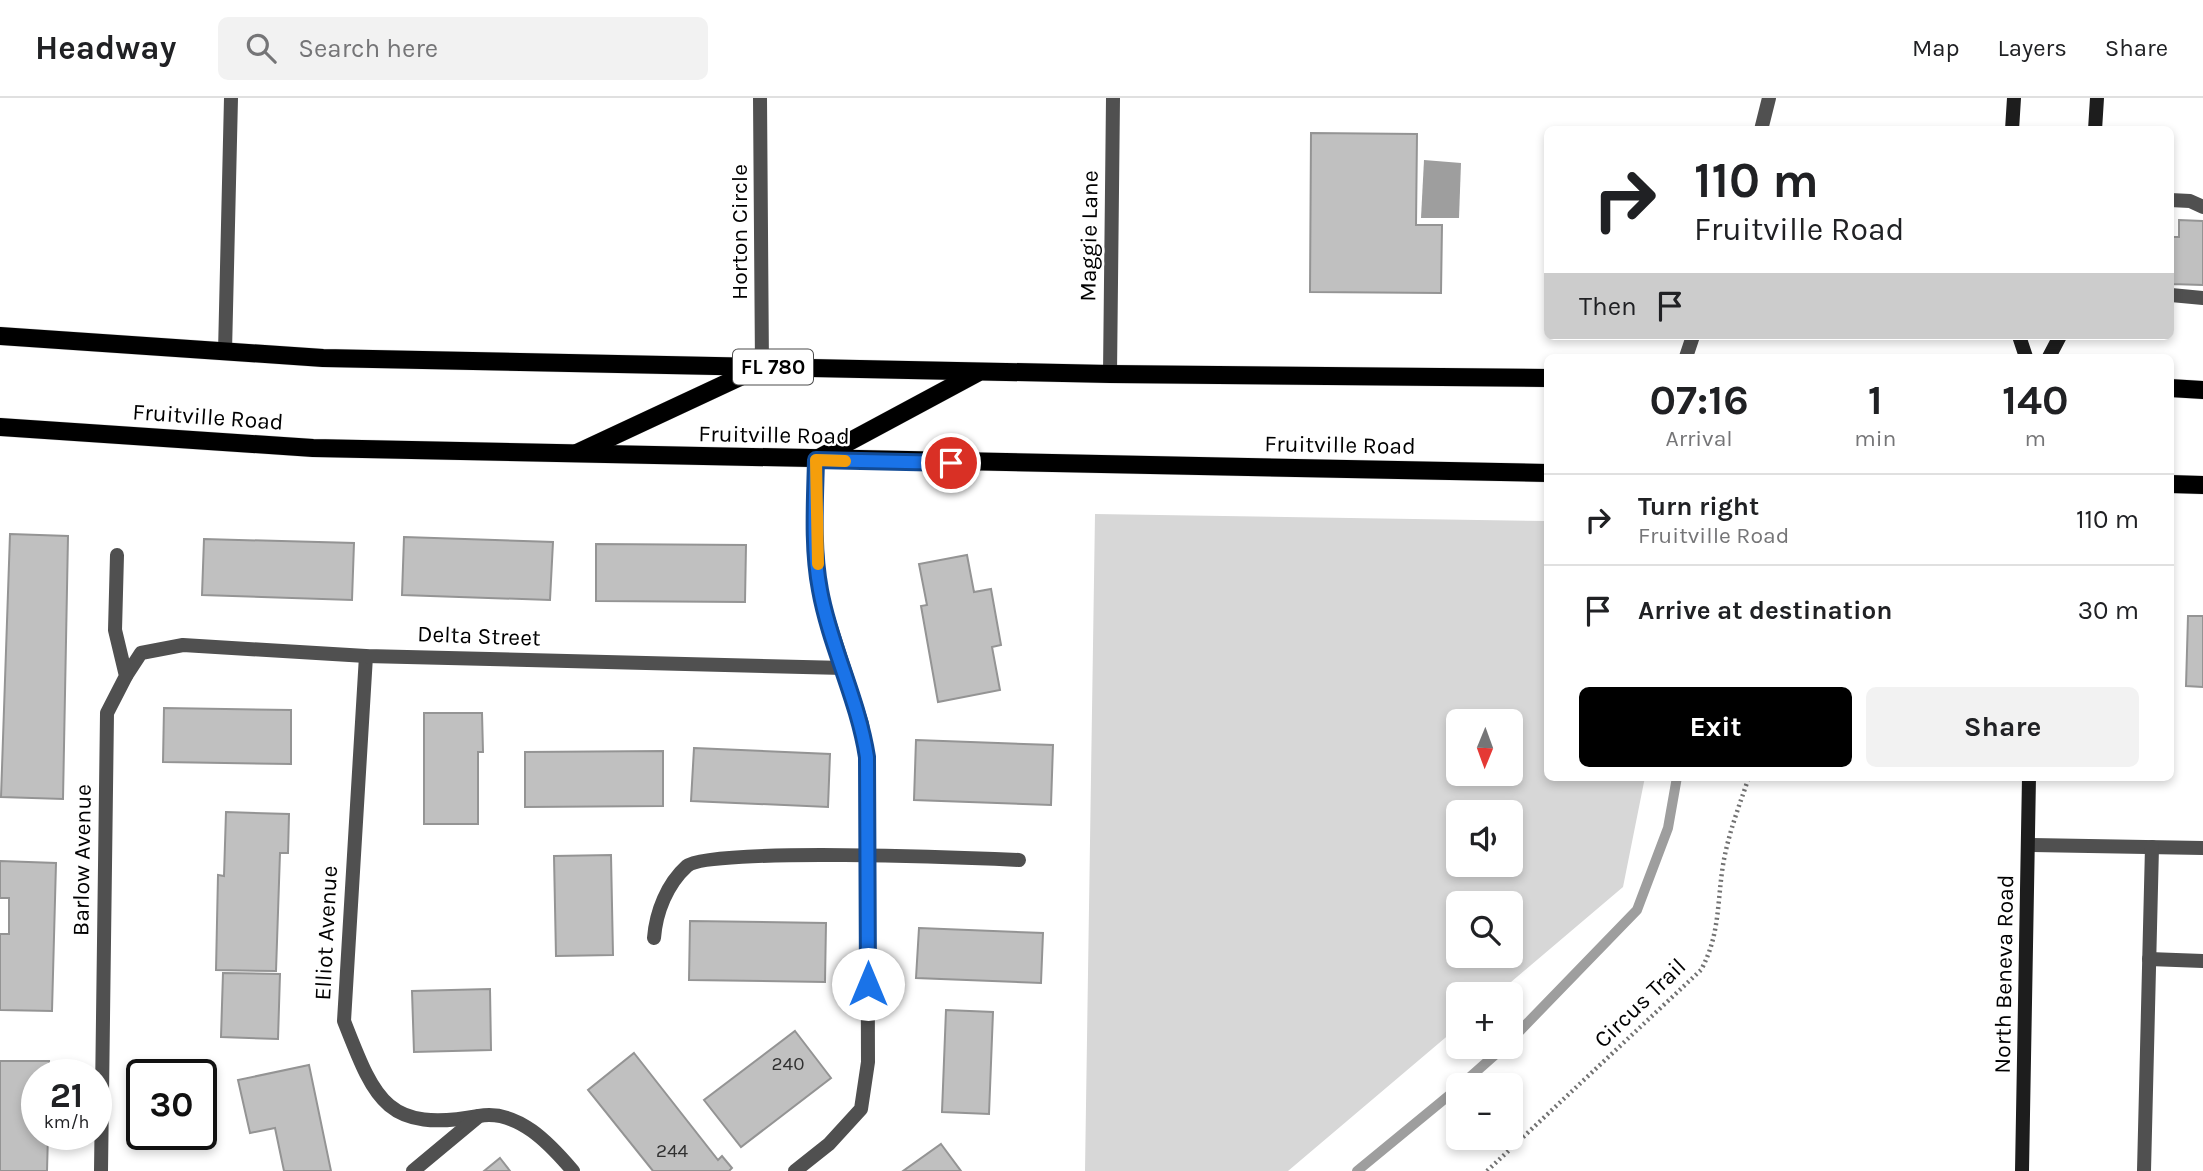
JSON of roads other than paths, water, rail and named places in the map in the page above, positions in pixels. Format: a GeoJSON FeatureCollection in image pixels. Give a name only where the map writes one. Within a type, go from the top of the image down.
{"type":"FeatureCollection","features":[{"type":"Feature","properties":{"kind":"main road"},"geometry":{"type":"LineString","coordinates":[[2012,126],[2014,98]]}},
{"type":"Feature","properties":{"kind":"main road"},"geometry":{"type":"LineString","coordinates":[[2095,126],[2097,98]]}},
{"type":"Feature","properties":{"kind":"main road","name":"FL 780"},"geometry":{"type":"LineString","coordinates":[[0,336],[323,358],[1110,374],[1544,378]]}},
{"type":"Feature","properties":{"kind":"main road"},"geometry":{"type":"LineString","coordinates":[[573,455],[762,367]]}},
{"type":"Feature","properties":{"kind":"main road"},"geometry":{"type":"LineString","coordinates":[[816,460],[981,371]]}},
{"type":"Feature","properties":{"kind":"main road"},"geometry":{"type":"LineString","coordinates":[[2174,388],[2203,390]]}},
{"type":"Feature","properties":{"kind":"main road","name":"Fruitville Road"},"geometry":{"type":"LineString","coordinates":[[0,427],[313,449],[1544,474]]}},
{"type":"Feature","properties":{"kind":"main road"},"geometry":{"type":"LineString","coordinates":[[2174,484],[2203,485]]}},
{"type":"Feature","properties":{"kind":"main road","name":"North Beneva Road"},"geometry":{"type":"LineString","coordinates":[[2022,1171],[2029,781]]}},
{"type":"Feature","properties":{"kind":"street"},"geometry":{"type":"LineString","coordinates":[[225,352],[231,98]]}},
{"type":"Feature","properties":{"kind":"street","name":"Horton Circle"},"geometry":{"type":"LineString","coordinates":[[760,98],[762,367]]}},
{"type":"Feature","properties":{"kind":"street","name":"Maggie Lane"},"geometry":{"type":"LineString","coordinates":[[1110,374],[1113,98]]}},
{"type":"Feature","properties":{"kind":"street"},"geometry":{"type":"LineString","coordinates":[[1762,126],[1769,98]]}},
{"type":"Feature","properties":{"kind":"street"},"geometry":{"type":"LineString","coordinates":[[2174,200],[2190,201],[2203,207]]}},
{"type":"Feature","properties":{"kind":"street"},"geometry":{"type":"LineString","coordinates":[[2174,295],[2203,298]]}},
{"type":"Feature","properties":{"kind":"street"},"geometry":{"type":"LineString","coordinates":[[795,1171],[829,1144],[861,1109],[868,1062],[867,757],[862,724],[820,590],[815,515],[816,460]]}},
{"type":"Feature","properties":{"kind":"street"},"geometry":{"type":"LineString","coordinates":[[117,555],[116,629],[126,676]]}},
{"type":"Feature","properties":{"kind":"street","name":"Delta Street"},"geometry":{"type":"LineString","coordinates":[[126,676],[141,653],[183,645],[366,656],[844,668]]}},
{"type":"Feature","properties":{"kind":"street","name":"Elliot Avenue"},"geometry":{"type":"LineString","coordinates":[[366,656],[344,1021],[360,1062],[381,1100],[408,1118],[450,1121],[479,1116],[503,1116],[547,1140],[573,1171]]}},
{"type":"Feature","properties":{"kind":"street","name":"Barlow Avenue"},"geometry":{"type":"LineString","coordinates":[[101,1171],[107,713],[126,676]]}},
{"type":"Feature","properties":{"kind":"street"},"geometry":{"type":"LineString","coordinates":[[2028,845],[2203,848]]}},
{"type":"Feature","properties":{"kind":"street"},"geometry":{"type":"LineString","coordinates":[[2144,1171],[2152,847]]}},
{"type":"Feature","properties":{"kind":"street"},"geometry":{"type":"LineString","coordinates":[[654,938],[656,916],[668,892],[689,865],[720,857],[868,855],[1019,860]]}},
{"type":"Feature","properties":{"kind":"street"},"geometry":{"type":"LineString","coordinates":[[2149,959],[2203,961]]}},
{"type":"Feature","properties":{"kind":"street"},"geometry":{"type":"LineString","coordinates":[[413,1171],[479,1116]]}},
{"type":"Feature","properties":{"kind":"waterway"},"geometry":{"type":"LineString","coordinates":[[1523,1028],[1637,910],[1668,828],[1676,781]]}},
{"type":"Feature","properties":{"kind":"waterway"},"geometry":{"type":"LineString","coordinates":[[1475,1073],[1490,1059]]}},
{"type":"Feature","properties":{"kind":"waterway"},"geometry":{"type":"LineString","coordinates":[[1357,1171],[1446,1098]]}}]}
